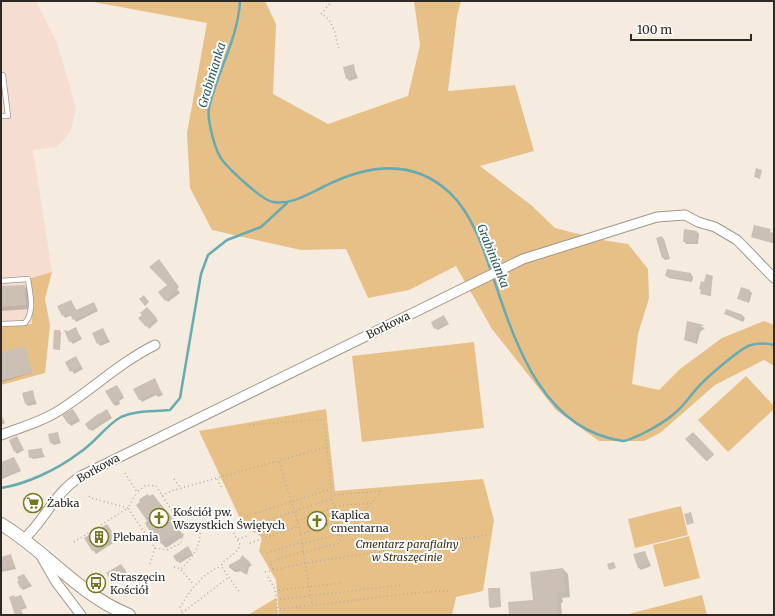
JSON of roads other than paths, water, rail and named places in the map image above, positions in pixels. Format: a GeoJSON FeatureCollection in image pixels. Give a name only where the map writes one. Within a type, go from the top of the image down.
{"type":"FeatureCollection","features":[{"type":"Feature","properties":{"kind":"street","name":"Borkowa"},"geometry":{"type":"LineString","coordinates":[[24,539],[35,530],[45,511],[62,490],[81,476],[523,259],[657,217],[685,215],[698,222],[715,227],[737,240],[774,278]]}},
{"type":"Feature","properties":{"kind":"street"},"geometry":{"type":"LineString","coordinates":[[1,435],[54,414],[100,382],[124,362],[155,345]]}},
{"type":"Feature","properties":{"kind":"street"},"geometry":{"type":"LineString","coordinates":[[1,524],[24,539],[88,592],[123,614]]}},
{"type":"Feature","properties":{"kind":"street"},"geometry":{"type":"LineString","coordinates":[[40,553],[56,582],[81,615]]}},
{"type":"Feature","properties":{"kind":"lane"},"geometry":{"type":"LineString","coordinates":[[1,116],[8,116],[3,75]]}},
{"type":"Feature","properties":{"kind":"lane"},"geometry":{"type":"LineString","coordinates":[[1,281],[28,279],[31,317],[25,323],[1,324]]}},
{"type":"Feature","properties":{"kind":"waterway","name":"Grabinianka"},"geometry":{"type":"LineString","coordinates":[[240,1],[235,29],[209,108],[209,120],[212,136],[217,151],[223,161],[239,178],[255,191],[268,200],[280,203],[306,195],[357,173],[373,170],[389,168],[405,170],[421,174],[436,182],[450,193],[458,202],[477,234],[523,357],[537,381],[553,402],[572,420],[595,434],[623,441],[629,440],[654,428],[671,416],[683,406],[707,378],[741,350],[754,344],[774,345]]}},
{"type":"Feature","properties":{"kind":"waterway"},"geometry":{"type":"LineString","coordinates":[[1,488],[32,479],[62,465],[85,449],[110,425],[121,417],[139,412],[170,410],[180,398],[201,274],[208,255],[227,240],[261,227],[287,203]]}},
{"type":"Feature","properties":{"kind":"place","name":"Żabka"},"geometry":{"type":"Point","coordinates":[33,503]}},
{"type":"Feature","properties":{"kind":"place","name":"Kościół pw. Wszystkich Świętych"},"geometry":{"type":"Point","coordinates":[159,518]}},
{"type":"Feature","properties":{"kind":"place","name":"Kaplica cmentarna"},"geometry":{"type":"Point","coordinates":[317,521]}},
{"type":"Feature","properties":{"kind":"place","name":"Plebania"},"geometry":{"type":"Point","coordinates":[99,537]}},
{"type":"Feature","properties":{"kind":"place","name":"Straszęcin Kościół"},"geometry":{"type":"Point","coordinates":[96,583]}},
{"type":"Feature","properties":{"kind":"park label","name":"Cmentarz parafialny w Straszęcinie"},"geometry":{"type":"Point","coordinates":[407,550]}}]}
